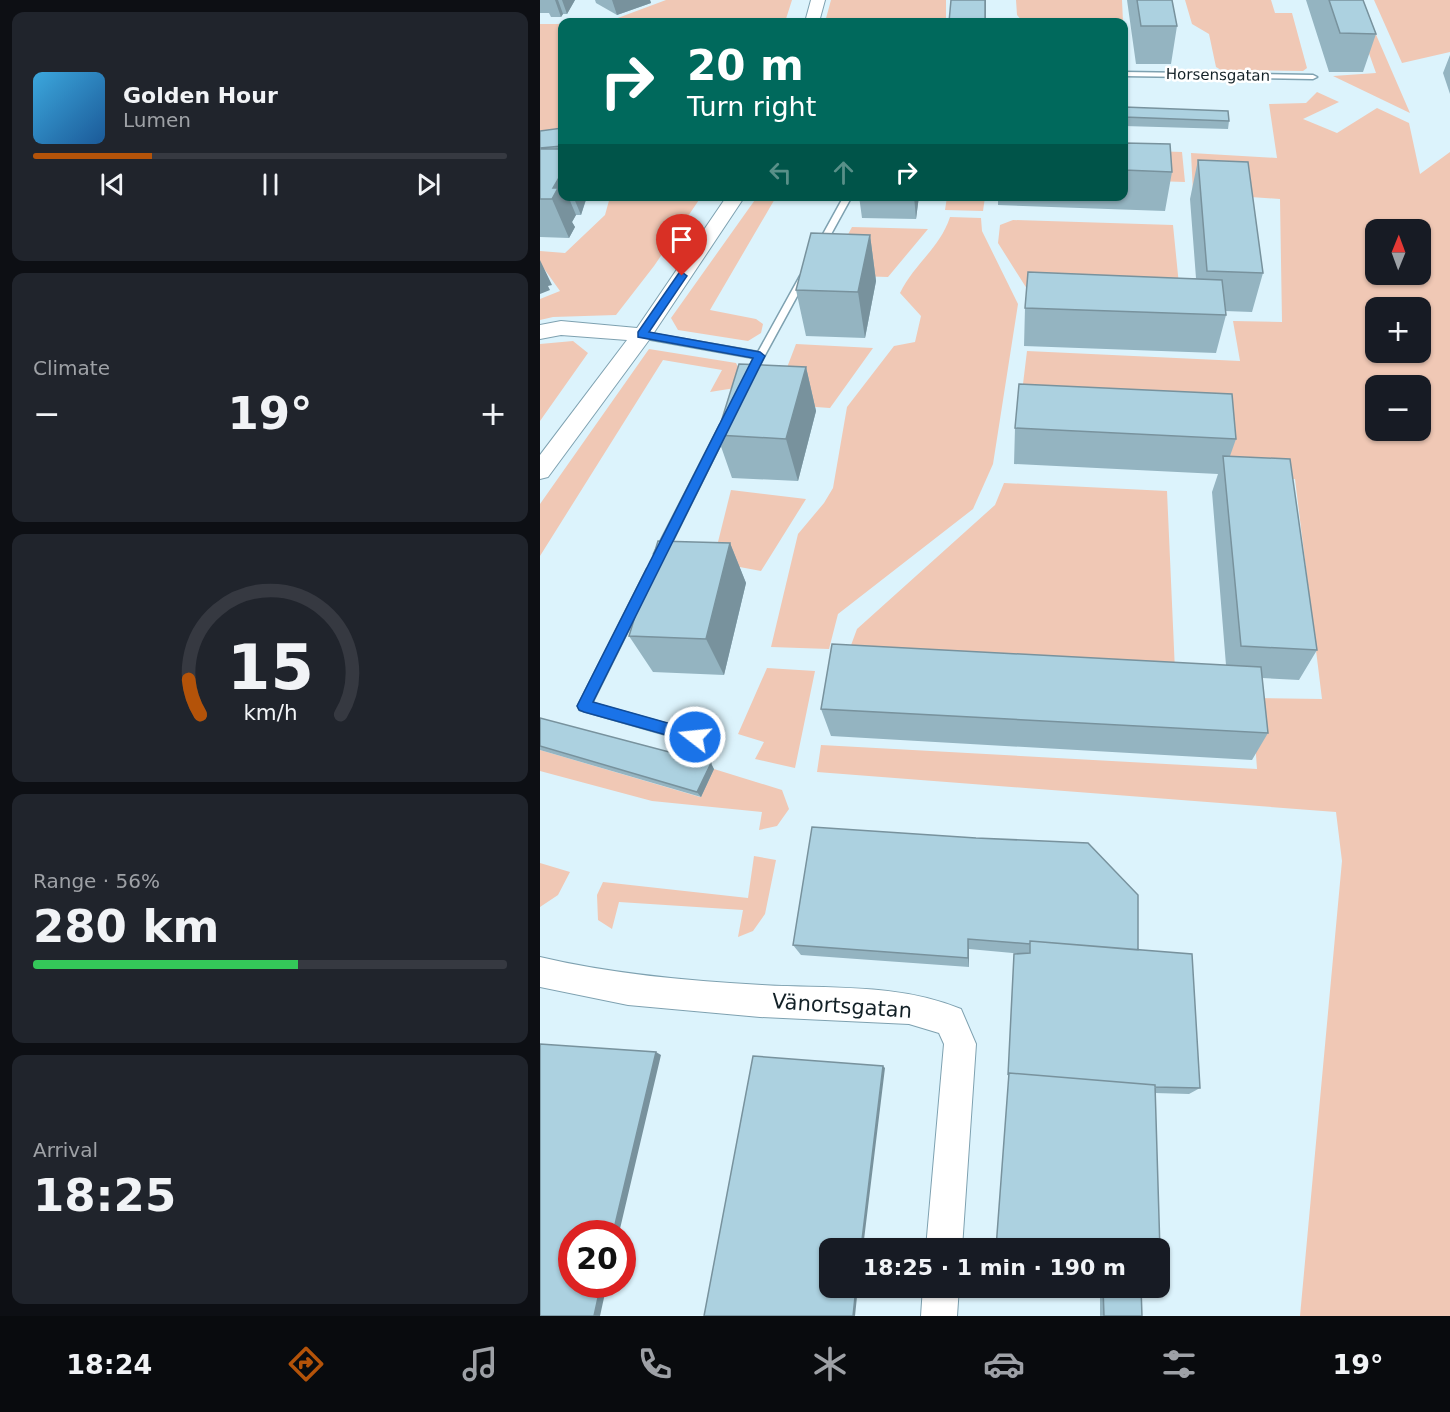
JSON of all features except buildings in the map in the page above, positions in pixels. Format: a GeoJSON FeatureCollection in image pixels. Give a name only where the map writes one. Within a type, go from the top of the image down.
{"type":"FeatureCollection","features":[{"type":"Feature","properties":{"kind":"street"},"geometry":{"type":"LineString","coordinates":[[813,18],[818,0]]}},
{"type":"Feature","properties":{"kind":"street"},"geometry":{"type":"LineString","coordinates":[[540,471],[642,335],[732,201]]}},
{"type":"Feature","properties":{"kind":"street"},"geometry":{"type":"LineString","coordinates":[[540,332],[561,328],[642,335]]}},
{"type":"Feature","properties":{"kind":"street","name":"Vänortsgatan"},"geometry":{"type":"LineString","coordinates":[[540,972],[628,989],[760,1001],[909,1008],[950,1020],[960,1044],[945,1238]]}},
{"type":"Feature","properties":{"kind":"street"},"geometry":{"type":"LineString","coordinates":[[939,1316],[940,1298]]}},
{"type":"Feature","properties":{"kind":"lane","name":"Horsensgatan"},"geometry":{"type":"LineString","coordinates":[[1128,74],[1313,77]]}},
{"type":"Feature","properties":{"kind":"lane"},"geometry":{"type":"LineString","coordinates":[[745,386],[845,201]]}},
{"type":"Feature","properties":{"kind":"lane"},"geometry":{"type":"LineString","coordinates":[[642,335],[760,356]]}},
{"type":"Feature","properties":{"kind":"lane"},"geometry":{"type":"LineString","coordinates":[[695,737],[584,706],[730,416]]}},
{"type":"Feature","properties":{"kind":"shaded area"},"geometry":{"type":"Polygon","coordinates":[[[666,0],[792,0],[786,18],[618,18],[666,0]]]}},
{"type":"Feature","properties":{"kind":"shaded area"},"geometry":{"type":"Polygon","coordinates":[[[831,0],[946,0],[946,18],[826,18],[831,0]]]}},
{"type":"Feature","properties":{"kind":"shaded area"},"geometry":{"type":"Polygon","coordinates":[[[1016,0],[1122,0],[1123,18],[1020,18],[1017,15],[1016,0]]]}},
{"type":"Feature","properties":{"kind":"shaded area"},"geometry":{"type":"Polygon","coordinates":[[[1185,0],[1271,0],[1275,13],[1292,13],[1307,68],[1303,71],[1221,70],[1216,67],[1209,34],[1192,24],[1185,0]]]}},
{"type":"Feature","properties":{"kind":"shaded area"},"geometry":{"type":"Polygon","coordinates":[[[1350,0],[1361,0],[1410,113],[1333,76],[1376,73],[1350,0]]]}},
{"type":"Feature","properties":{"kind":"shaded area"},"geometry":{"type":"Polygon","coordinates":[[[1374,0],[1450,0],[1450,52],[1402,63],[1374,0]]]}},
{"type":"Feature","properties":{"kind":"shaded area"},"geometry":{"type":"Polygon","coordinates":[[[540,24],[558,24],[558,132],[540,133],[540,24]]]}},
{"type":"Feature","properties":{"kind":"shaded area"},"geometry":{"type":"Polygon","coordinates":[[[1317,92],[1339,102],[1303,119],[1337,133],[1377,108],[1409,123],[1420,174],[1450,152],[1450,1316],[1300,1316],[1342,861],[1336,812],[817,772],[821,745],[1257,769],[1252,698],[1322,699],[1295,479],[1231,474],[1019,417],[1027,351],[1240,361],[1233,321],[1282,322],[1280,199],[1193,193],[1191,153],[1277,158],[1269,104],[1306,103],[1317,92]]]}},
{"type":"Feature","properties":{"kind":"shaded area"},"geometry":{"type":"Polygon","coordinates":[[[1128,150],[1182,152],[1185,182],[1128,180],[1128,150]]]}},
{"type":"Feature","properties":{"kind":"shaded area"},"geometry":{"type":"Polygon","coordinates":[[[609,201],[698,201],[654,266],[616,315],[553,317],[540,320],[540,299],[560,291],[540,263],[540,251],[565,253],[605,215],[609,201]]]}},
{"type":"Feature","properties":{"kind":"shaded area"},"geometry":{"type":"Polygon","coordinates":[[[754,201],[774,201],[710,310],[756,319],[763,324],[761,333],[748,341],[678,330],[671,318],[754,201]]]}},
{"type":"Feature","properties":{"kind":"shaded area"},"geometry":{"type":"Polygon","coordinates":[[[946,201],[984,201],[983,211],[945,210],[946,201]]]}},
{"type":"Feature","properties":{"kind":"shaded area"},"geometry":{"type":"Polygon","coordinates":[[[950,217],[981,218],[982,231],[1018,304],[993,464],[973,509],[838,614],[829,649],[771,647],[798,534],[824,503],[833,488],[847,407],[894,346],[915,342],[921,316],[900,293],[912,273],[940,238],[950,217]]]}},
{"type":"Feature","properties":{"kind":"shaded area"},"geometry":{"type":"Polygon","coordinates":[[[1013,220],[1173,225],[1181,305],[1034,300],[998,243],[1000,225],[1013,220]]]}},
{"type":"Feature","properties":{"kind":"shaded area"},"geometry":{"type":"Polygon","coordinates":[[[852,227],[928,229],[888,277],[826,275],[852,227]]]}},
{"type":"Feature","properties":{"kind":"shaded area"},"geometry":{"type":"Polygon","coordinates":[[[573,341],[588,353],[540,421],[540,344],[573,341]]]}},
{"type":"Feature","properties":{"kind":"shaded area"},"geometry":{"type":"Polygon","coordinates":[[[796,344],[873,348],[830,408],[773,404],[796,344]]]}},
{"type":"Feature","properties":{"kind":"shaded area"},"geometry":{"type":"Polygon","coordinates":[[[649,349],[736,363],[742,375],[735,388],[710,392],[722,370],[663,360],[540,556],[540,504],[649,349]]]}},
{"type":"Feature","properties":{"kind":"shaded area"},"geometry":{"type":"Polygon","coordinates":[[[1004,483],[1167,491],[1175,671],[847,656],[857,629],[995,505],[1004,483]]]}},
{"type":"Feature","properties":{"kind":"shaded area"},"geometry":{"type":"Polygon","coordinates":[[[731,490],[806,499],[761,571],[713,562],[731,490]]]}},
{"type":"Feature","properties":{"kind":"shaded area"},"geometry":{"type":"Polygon","coordinates":[[[767,668],[815,671],[795,768],[755,759],[764,742],[738,734],[767,668]]]}},
{"type":"Feature","properties":{"kind":"shaded area"},"geometry":{"type":"Polygon","coordinates":[[[540,750],[700,797],[714,769],[782,790],[789,809],[777,826],[759,830],[762,812],[652,801],[540,771],[540,750]]]}},
{"type":"Feature","properties":{"kind":"shaded area"},"geometry":{"type":"Polygon","coordinates":[[[754,856],[776,860],[765,914],[753,931],[738,937],[743,910],[619,902],[612,929],[598,920],[597,895],[603,882],[748,898],[754,856]]]}},
{"type":"Feature","properties":{"kind":"shaded area"},"geometry":{"type":"Polygon","coordinates":[[[540,863],[570,872],[558,895],[540,907],[540,863]]]}},
{"type":"Feature","properties":{"kind":"route"},"geometry":{"type":"LineString","coordinates":[[682,276],[642,335],[760,356],[584,706],[695,737]]}}]}
